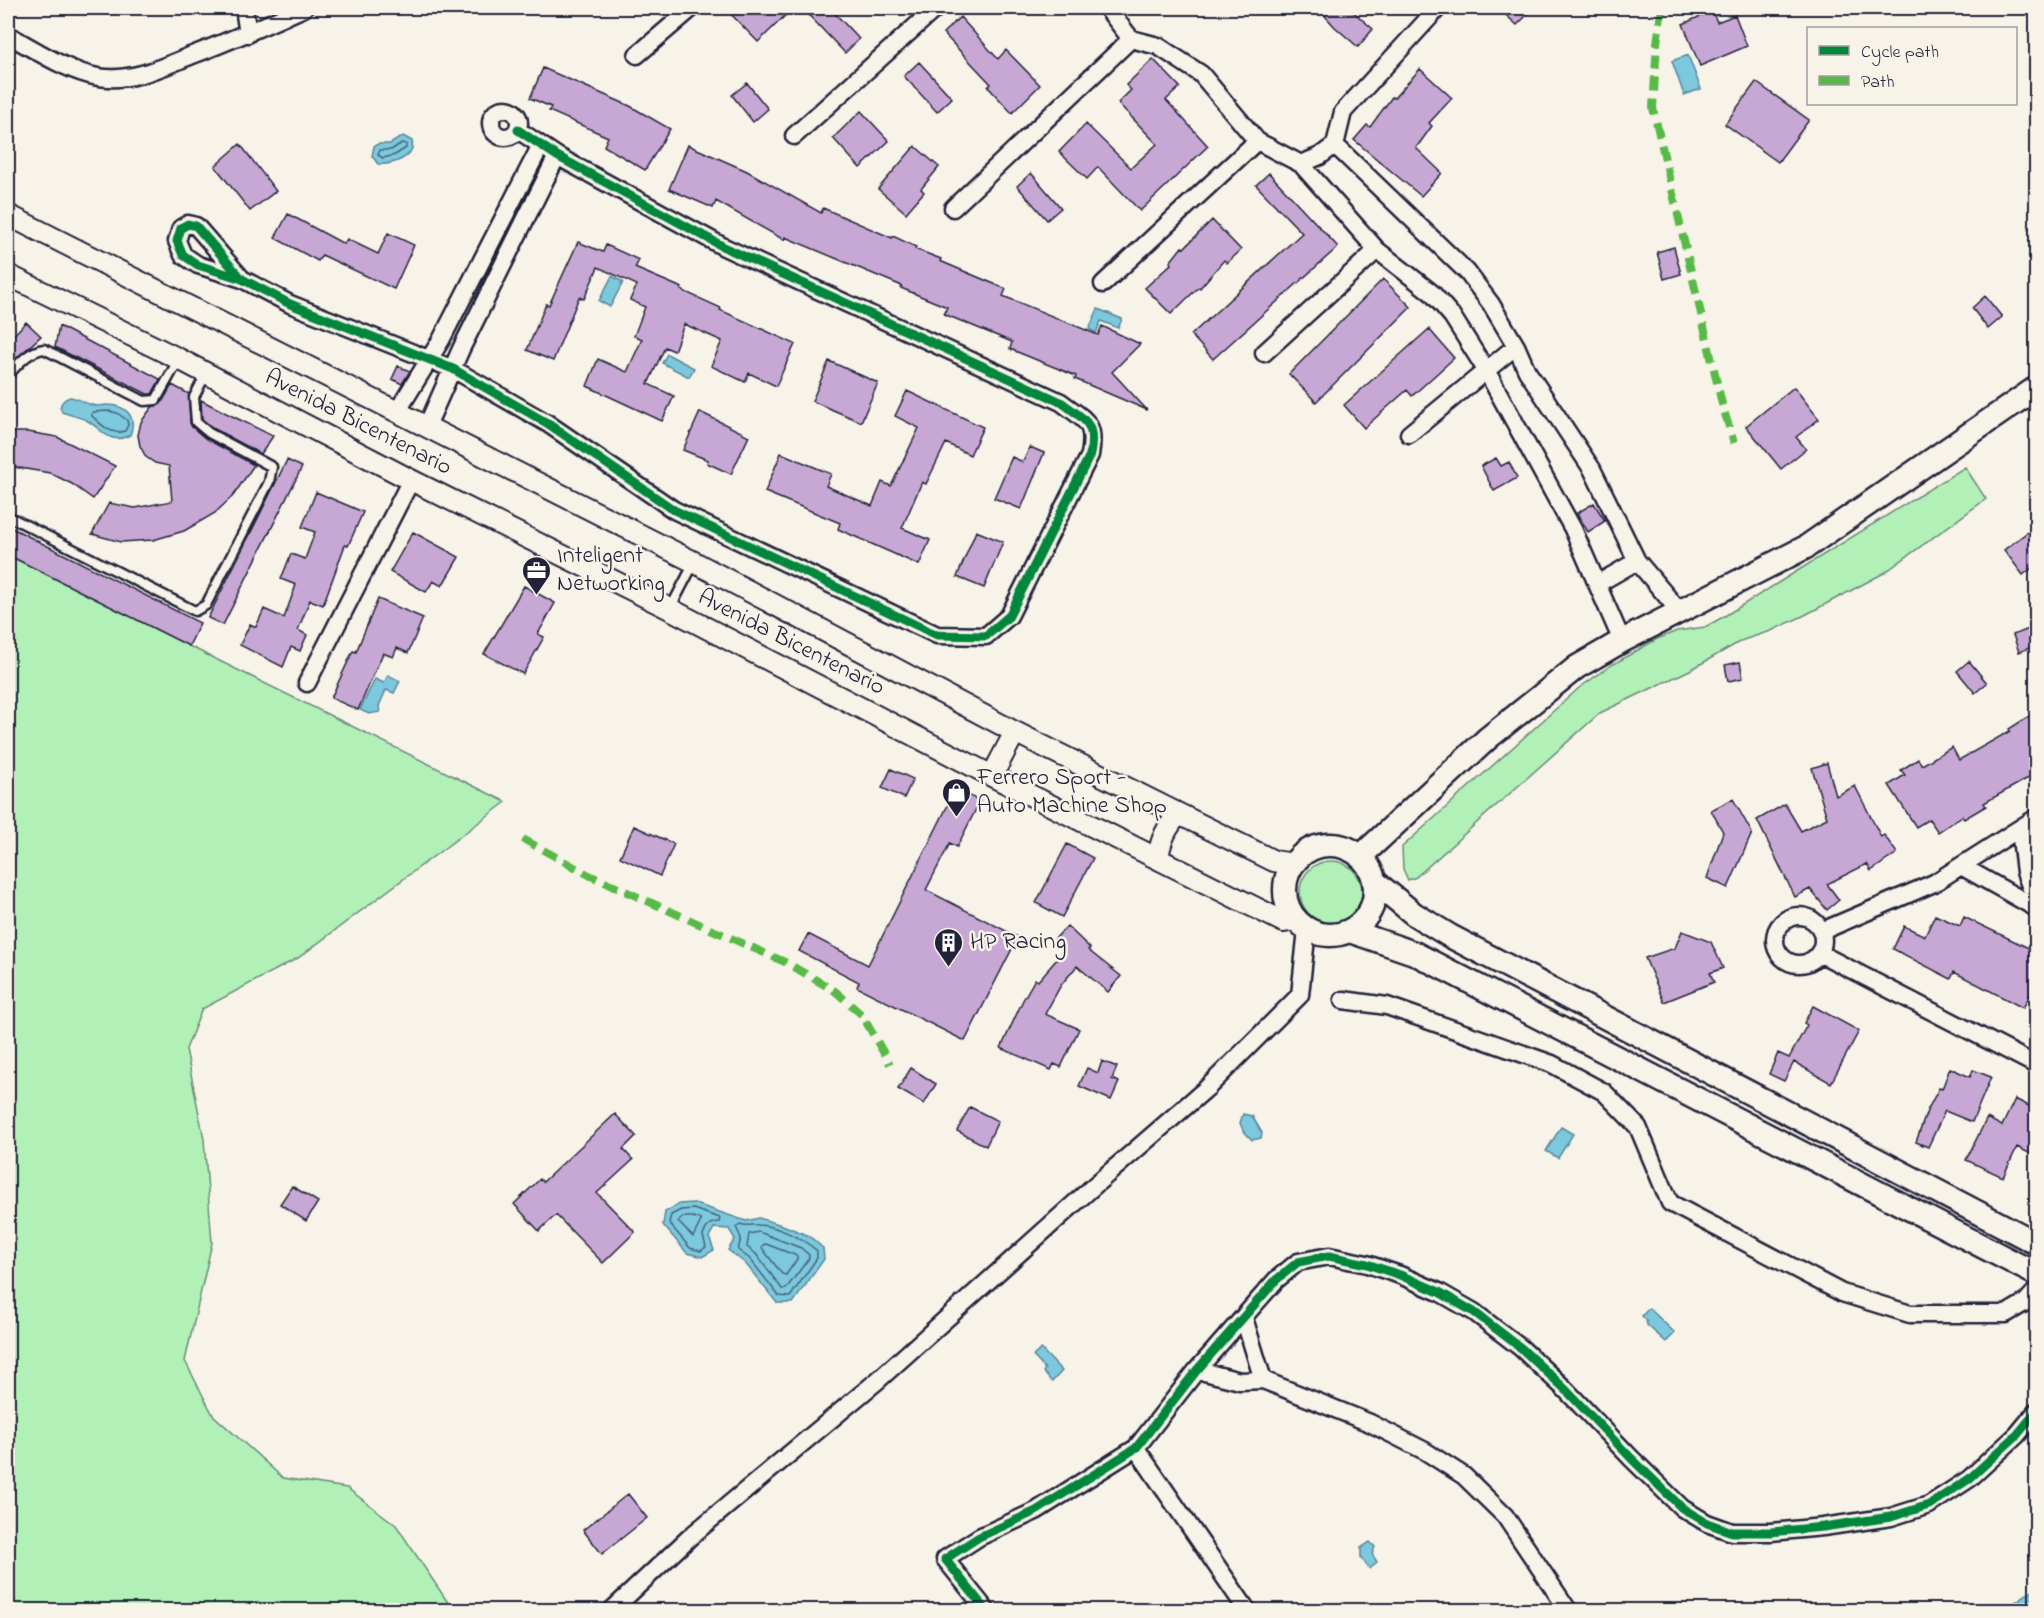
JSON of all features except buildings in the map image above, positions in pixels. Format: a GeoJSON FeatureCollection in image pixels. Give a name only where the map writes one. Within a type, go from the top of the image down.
{"type":"FeatureCollection","features":[{"type":"Feature","properties":{"kind":"main road"},"geometry":{"type":"LineString","coordinates":[[1360,857],[1488,738],[1577,667],[1622,641],[1806,547],[2032,395]]}},
{"type":"Feature","properties":{"kind":"main road"},"geometry":{"type":"LineString","coordinates":[[1333,845],[1347,849],[1360,857],[1369,868],[1374,881],[1374,896],[1370,910],[1362,922],[1350,931],[1336,935],[1321,935],[1301,924],[1288,907],[1285,892],[1287,877],[1294,864],[1305,853],[1318,847],[1333,845]]}},
{"type":"Feature","properties":{"kind":"main road"},"geometry":{"type":"LineString","coordinates":[[1374,881],[1414,914],[1449,936],[2037,1244]]}},
{"type":"Feature","properties":{"kind":"main road"},"geometry":{"type":"LineString","coordinates":[[1350,931],[1414,953],[2037,1274]]}},
{"type":"Feature","properties":{"kind":"street"},"geometry":{"type":"LineString","coordinates":[[244,8],[248,33]]}},
{"type":"Feature","properties":{"kind":"street"},"geometry":{"type":"LineString","coordinates":[[8,35],[72,69],[99,77],[127,78],[154,70],[248,33],[303,8]]}},
{"type":"Feature","properties":{"kind":"street"},"geometry":{"type":"LineString","coordinates":[[637,55],[692,8]]}},
{"type":"Feature","properties":{"kind":"street"},"geometry":{"type":"LineString","coordinates":[[794,136],[936,8]]}},
{"type":"Feature","properties":{"kind":"street"},"geometry":{"type":"LineString","coordinates":[[1107,8],[1131,39],[1158,46],[1201,75],[1257,141],[1301,164],[1377,250],[1432,293],[1452,316],[1486,370],[1574,529],[1622,641]]}},
{"type":"Feature","properties":{"kind":"street"},"geometry":{"type":"LineString","coordinates":[[1301,164],[1320,156],[1335,145],[1343,112],[1438,8]]}},
{"type":"Feature","properties":{"kind":"street"},"geometry":{"type":"LineString","coordinates":[[953,208],[1131,39]]}},
{"type":"Feature","properties":{"kind":"street"},"geometry":{"type":"LineString","coordinates":[[242,279],[290,304],[453,369],[547,423],[674,510],[937,635],[986,636],[1009,616],[1090,455],[1093,439],[1089,423],[1061,402],[724,247],[557,156],[518,130]]}},
{"type":"Feature","properties":{"kind":"street"},"geometry":{"type":"LineString","coordinates":[[1103,285],[1257,141]]}},
{"type":"Feature","properties":{"kind":"street"},"geometry":{"type":"LineString","coordinates":[[398,412],[441,340],[541,145]]}},
{"type":"Feature","properties":{"kind":"street"},"geometry":{"type":"LineString","coordinates":[[1335,145],[1467,272],[1491,304],[1516,346],[1527,371],[1592,469],[1637,561],[1680,612]]}},
{"type":"Feature","properties":{"kind":"street"},"geometry":{"type":"LineString","coordinates":[[427,426],[557,156]]}},
{"type":"Feature","properties":{"kind":"street","name":"Avenida Bicentenario"},"geometry":{"type":"LineString","coordinates":[[8,215],[694,562],[1015,732],[1274,861],[1294,864]]}},
{"type":"Feature","properties":{"kind":"street"},"geometry":{"type":"LineString","coordinates":[[1264,353],[1377,250]]}},
{"type":"Feature","properties":{"kind":"street","name":"Avenida Bicentenario"},"geometry":{"type":"LineString","coordinates":[[8,275],[179,359],[992,776],[1284,922],[1301,924]]}},
{"type":"Feature","properties":{"kind":"street"},"geometry":{"type":"LineString","coordinates":[[1409,434],[1516,346]]}},
{"type":"Feature","properties":{"kind":"street"},"geometry":{"type":"LineString","coordinates":[[307,683],[411,480]]}},
{"type":"Feature","properties":{"kind":"street"},"geometry":{"type":"LineString","coordinates":[[1599,583],[1637,561]]}},
{"type":"Feature","properties":{"kind":"street"},"geometry":{"type":"LineString","coordinates":[[992,776],[1015,732]]}},
{"type":"Feature","properties":{"kind":"street"},"geometry":{"type":"LineString","coordinates":[[1158,859],[1160,841],[1171,822],[1179,814]]}},
{"type":"Feature","properties":{"kind":"street"},"geometry":{"type":"LineString","coordinates":[[1822,931],[1934,883],[1963,867],[2037,818]]}},
{"type":"Feature","properties":{"kind":"street"},"geometry":{"type":"LineString","coordinates":[[2020,829],[2025,872],[2037,902]]}},
{"type":"Feature","properties":{"kind":"street"},"geometry":{"type":"LineString","coordinates":[[1963,867],[2037,908]]}},
{"type":"Feature","properties":{"kind":"street"},"geometry":{"type":"LineString","coordinates":[[1798,916],[1813,920],[1822,931],[1822,946],[1819,953],[1807,963],[1791,963],[1778,953],[1775,937],[1783,922],[1798,916]]}},
{"type":"Feature","properties":{"kind":"street"},"geometry":{"type":"LineString","coordinates":[[612,1611],[691,1536],[877,1380],[1207,1088],[1300,995],[1301,924]]}},
{"type":"Feature","properties":{"kind":"street"},"geometry":{"type":"LineString","coordinates":[[1819,953],[2037,1065]]}},
{"type":"Feature","properties":{"kind":"street"},"geometry":{"type":"LineString","coordinates":[[1343,1000],[1387,1006],[1552,1064],[1604,1092],[1638,1127],[1670,1203],[1842,1293],[1910,1314],[1995,1315],[2006,1314],[2026,1302],[2037,1291]]}},
{"type":"Feature","properties":{"kind":"street"},"geometry":{"type":"LineString","coordinates":[[986,1611],[945,1559],[980,1537],[1036,1510],[1136,1448],[1197,1370],[1276,1280],[1298,1262],[1329,1256],[1368,1264],[1439,1293],[1474,1312],[1521,1348],[1564,1388],[1630,1458],[1682,1508],[1707,1523],[1732,1532],[1771,1533],[1823,1527],[1891,1517],[1929,1505],[1969,1479],[2017,1435],[2037,1412]]}},
{"type":"Feature","properties":{"kind":"street"},"geometry":{"type":"LineString","coordinates":[[1244,1318],[1263,1380]]}},
{"type":"Feature","properties":{"kind":"street"},"geometry":{"type":"LineString","coordinates":[[1197,1370],[1240,1381],[1263,1380],[1370,1423],[1425,1451],[1464,1476],[1505,1516],[1568,1611]]}},
{"type":"Feature","properties":{"kind":"street"},"geometry":{"type":"LineString","coordinates":[[1136,1448],[1247,1611]]}},
{"type":"Feature","properties":{"kind":"lane"},"geometry":{"type":"LineString","coordinates":[[8,375],[27,356],[36,350],[44,349],[144,401],[156,400],[179,359]]}},
{"type":"Feature","properties":{"kind":"lane"},"geometry":{"type":"LineString","coordinates":[[8,516],[195,611],[206,605],[269,482],[272,467],[209,433],[196,422],[194,397],[206,374]]}},
{"type":"Feature","properties":{"kind":"lane"},"geometry":{"type":"LineString","coordinates":[[670,609],[694,562]]}},
{"type":"Feature","properties":{"kind":"green space"},"geometry":{"type":"Polygon","coordinates":[[[1965,467],[1986,499],[1884,573],[1805,615],[1771,631],[1743,640],[1692,669],[1600,713],[1416,877],[1408,880],[1403,869],[1402,847],[1579,688],[1610,666],[1657,639],[1677,631],[1705,627],[1723,617],[1965,467]]]}},
{"type":"Feature","properties":{"kind":"green space"},"geometry":{"type":"Polygon","coordinates":[[[8,555],[506,802],[298,958],[202,1009],[186,1049],[204,1139],[212,1243],[185,1361],[213,1415],[283,1478],[347,1488],[396,1525],[453,1610],[8,1610],[8,555]]]}},
{"type":"Feature","properties":{"kind":"green space"},"geometry":{"type":"Polygon","coordinates":[[[2036,828],[2036,885],[2026,845],[2029,833],[2036,828]]]}},
{"type":"Feature","properties":{"kind":"green space"},"geometry":{"type":"Polygon","coordinates":[[[1325,861],[1337,861],[1353,870],[1360,880],[1362,892],[1360,904],[1353,914],[1337,923],[1325,923],[1314,918],[1305,909],[1300,898],[1300,886],[1305,875],[1314,866],[1325,861]]]}},
{"type":"Feature","properties":{"kind":"water"},"geometry":{"type":"Polygon","coordinates":[[[1688,55],[1701,89],[1684,95],[1672,61],[1688,55]]]}},
{"type":"Feature","properties":{"kind":"water"},"geometry":{"type":"Polygon","coordinates":[[[403,136],[412,141],[410,152],[396,162],[378,164],[372,156],[374,146],[390,144],[403,136]]]}},
{"type":"Feature","properties":{"kind":"water"},"geometry":{"type":"Polygon","coordinates":[[[612,276],[623,282],[610,307],[599,301],[612,276]]]}},
{"type":"Feature","properties":{"kind":"water"},"geometry":{"type":"Polygon","coordinates":[[[1098,309],[1122,319],[1118,328],[1101,321],[1096,333],[1089,329],[1098,309]]]}},
{"type":"Feature","properties":{"kind":"water"},"geometry":{"type":"Polygon","coordinates":[[[667,354],[694,368],[689,377],[662,363],[667,354]]]}},
{"type":"Feature","properties":{"kind":"water"},"geometry":{"type":"Polygon","coordinates":[[[70,397],[94,406],[107,405],[125,410],[129,413],[132,423],[130,435],[116,439],[106,435],[86,420],[62,412],[60,407],[62,403],[70,397]]]}},
{"type":"Feature","properties":{"kind":"water"},"geometry":{"type":"Polygon","coordinates":[[[388,675],[400,681],[394,693],[386,690],[379,706],[380,712],[369,714],[360,710],[375,679],[384,683],[388,675]]]}},
{"type":"Feature","properties":{"kind":"water"},"geometry":{"type":"Polygon","coordinates":[[[1243,1114],[1252,1116],[1262,1133],[1261,1138],[1252,1140],[1243,1130],[1240,1123],[1243,1114]]]}},
{"type":"Feature","properties":{"kind":"water"},"geometry":{"type":"Polygon","coordinates":[[[1561,1127],[1573,1134],[1558,1158],[1546,1151],[1561,1127]]]}},
{"type":"Feature","properties":{"kind":"water"},"geometry":{"type":"Polygon","coordinates":[[[693,1203],[746,1221],[759,1218],[809,1236],[823,1248],[824,1259],[793,1303],[777,1303],[745,1263],[728,1250],[735,1239],[729,1229],[714,1228],[709,1237],[714,1250],[702,1257],[687,1253],[663,1225],[665,1212],[679,1204],[693,1203]]]}},
{"type":"Feature","properties":{"kind":"water"},"geometry":{"type":"Polygon","coordinates":[[[1649,1308],[1675,1333],[1666,1342],[1647,1325],[1642,1316],[1649,1308]]]}},
{"type":"Feature","properties":{"kind":"water"},"geometry":{"type":"Polygon","coordinates":[[[1041,1349],[1062,1371],[1052,1382],[1043,1372],[1045,1369],[1033,1356],[1041,1349]]]}},
{"type":"Feature","properties":{"kind":"water"},"geometry":{"type":"Polygon","coordinates":[[[1370,1542],[1375,1547],[1372,1554],[1377,1562],[1370,1569],[1361,1558],[1361,1548],[1370,1542]]]}},
{"type":"Feature","properties":{"kind":"water"},"geometry":{"type":"Polygon","coordinates":[[[2036,1588],[2036,1603],[2020,1610],[2015,1602],[2036,1588]]]}},
{"type":"Feature","properties":{"kind":"marked path"},"geometry":{"type":"LineString","coordinates":[[1662,8],[1657,43],[1653,108],[1722,404],[1734,443]]}},
{"type":"Feature","properties":{"kind":"marked path"},"geometry":{"type":"LineString","coordinates":[[523,839],[591,876],[787,963],[835,991],[862,1015],[890,1064]]}},
{"type":"Feature","properties":{"kind":"cycle path"},"geometry":{"type":"LineString","coordinates":[[242,279],[196,226],[188,224],[181,228],[177,241],[183,255],[198,265],[242,279],[290,304],[453,369],[547,423],[674,510],[937,635],[986,636],[1009,616],[1090,455],[1092,435],[1083,418],[1061,402],[724,247],[557,156],[518,130]]}},
{"type":"Feature","properties":{"kind":"cycle path"},"geometry":{"type":"LineString","coordinates":[[986,1610],[945,1559],[979,1537],[1036,1511],[1136,1448],[1197,1370],[1276,1280],[1298,1262],[1329,1256],[1367,1264],[1400,1275],[1439,1292],[1474,1312],[1521,1348],[1564,1388],[1682,1508],[1707,1523],[1732,1532],[1771,1532],[1823,1527],[1891,1517],[1929,1505],[1969,1479],[2017,1435],[2036,1412]]}},
{"type":"Feature","properties":{"kind":"place","name":"Inteligent Networking"},"geometry":{"type":"Point","coordinates":[536,596]}},
{"type":"Feature","properties":{"kind":"place","name":"Ferrero Sport - Auto Machine Shop"},"geometry":{"type":"Point","coordinates":[956,818]}},
{"type":"Feature","properties":{"kind":"place","name":"HP Racing"},"geometry":{"type":"Point","coordinates":[949,968]}}]}
